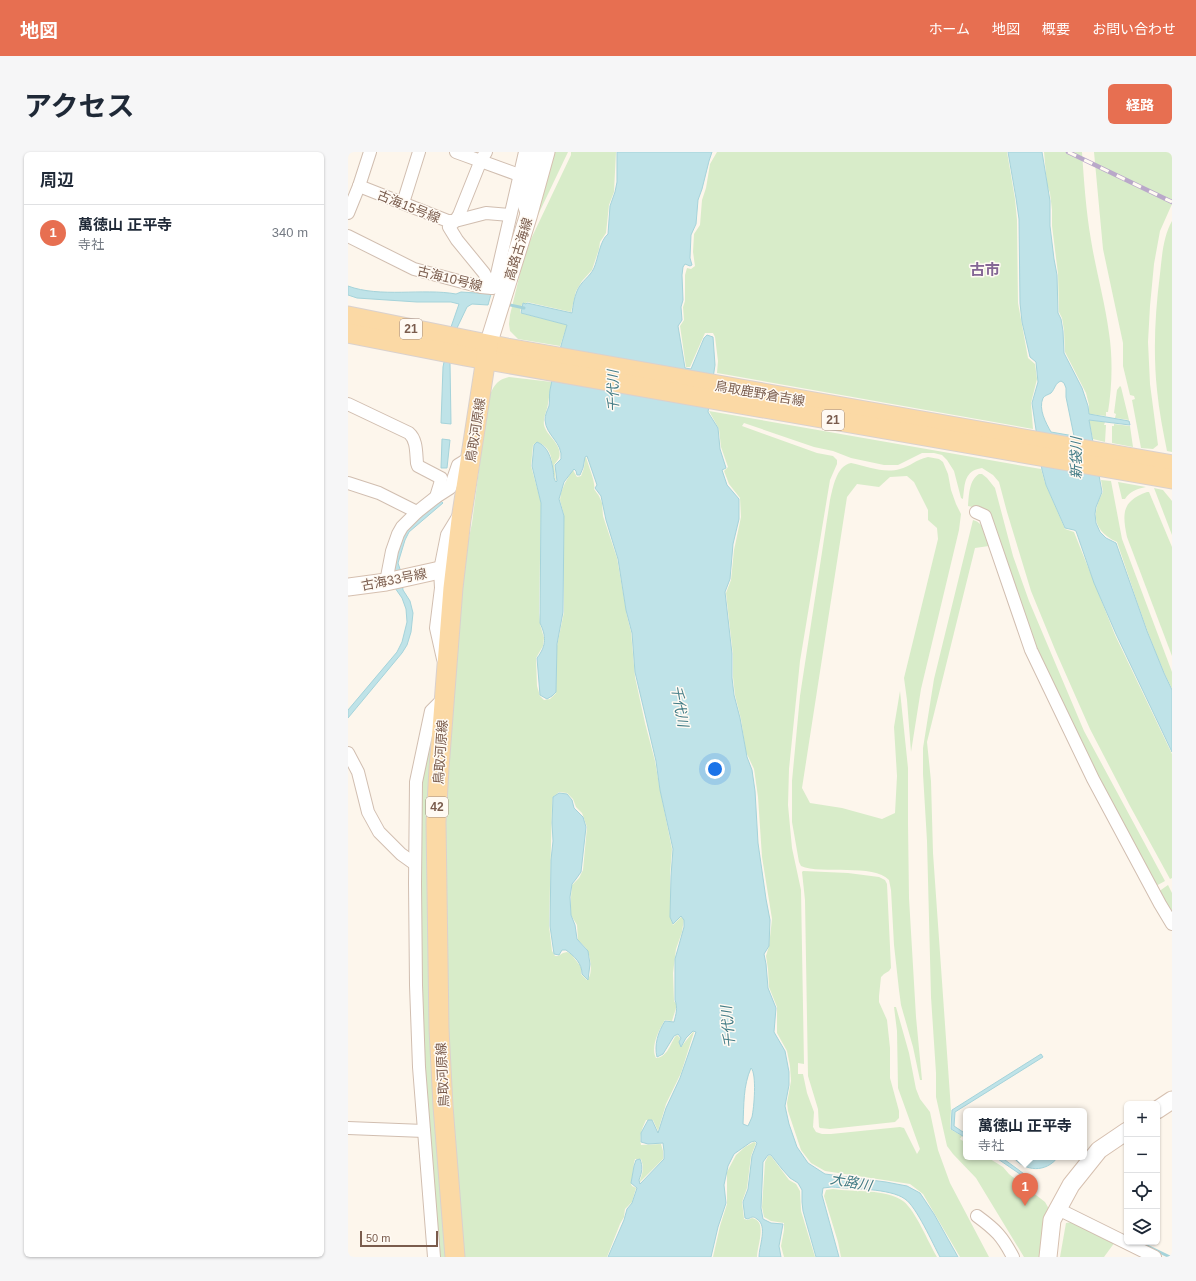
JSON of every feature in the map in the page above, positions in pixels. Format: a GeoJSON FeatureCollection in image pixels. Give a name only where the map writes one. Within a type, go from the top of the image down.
{"type":"FeatureCollection","features":[{"type":"Feature","properties":{"kind":"main road","name":"鳥取鹿野倉吉線"},"geometry":{"type":"LineString","coordinates":[[356,326],[456,346],[1166,471]]}},
{"type":"Feature","properties":{"kind":"main road","name":"鳥取河原線"},"geometry":{"type":"LineString","coordinates":[[455,1257],[443,1106],[439,1029],[436,822],[453,588],[463,509],[471,457],[496,353]]}},
{"type":"Feature","properties":{"kind":"street"},"geometry":{"type":"LineString","coordinates":[[348,213],[370,152]]}},
{"type":"Feature","properties":{"kind":"street"},"geometry":{"type":"LineString","coordinates":[[403,203],[419,152]]}},
{"type":"Feature","properties":{"kind":"street"},"geometry":{"type":"LineString","coordinates":[[456,152],[483,156],[519,175]]}},
{"type":"Feature","properties":{"kind":"street","name":"古海10号線"},"geometry":{"type":"LineString","coordinates":[[348,236],[414,269],[481,287],[492,288],[497,274],[525,152]]}},
{"type":"Feature","properties":{"kind":"street"},"geometry":{"type":"LineString","coordinates":[[528,217],[522,200],[534,152]]}},
{"type":"Feature","properties":{"kind":"street","name":"高路古海線"},"geometry":{"type":"LineString","coordinates":[[496,353],[528,217],[546,152]]}},
{"type":"Feature","properties":{"kind":"street","name":"古海15号線"},"geometry":{"type":"LineString","coordinates":[[359,186],[448,221],[455,221],[459,215],[483,156]]}},
{"type":"Feature","properties":{"kind":"street"},"geometry":{"type":"LineString","coordinates":[[492,288],[484,273],[457,240],[449,227],[455,221],[486,213],[510,215]]}},
{"type":"Feature","properties":{"kind":"street"},"geometry":{"type":"LineString","coordinates":[[348,404],[409,433],[412,436],[414,439],[418,466],[441,478],[436,497]]}},
{"type":"Feature","properties":{"kind":"street"},"geometry":{"type":"LineString","coordinates":[[386,582],[392,551],[402,527],[417,512],[450,488],[458,465],[471,457]]}},
{"type":"Feature","properties":{"kind":"street"},"geometry":{"type":"LineString","coordinates":[[348,483],[379,494],[417,512]]}},
{"type":"Feature","properties":{"kind":"street"},"geometry":{"type":"LineString","coordinates":[[446,673],[436,628],[441,588],[440,570],[447,535],[463,509]]}},
{"type":"Feature","properties":{"kind":"street"},"geometry":{"type":"LineString","coordinates":[[976,512],[985,516],[1031,650],[1093,779],[1172,924]]}},
{"type":"Feature","properties":{"kind":"street","name":"古海33号線"},"geometry":{"type":"LineString","coordinates":[[348,587],[386,582],[440,570]]}},
{"type":"Feature","properties":{"kind":"street"},"geometry":{"type":"LineString","coordinates":[[434,1257],[419,1067],[416,985],[416,782],[431,711],[444,698]]}},
{"type":"Feature","properties":{"kind":"street"},"geometry":{"type":"LineString","coordinates":[[348,753],[358,772],[368,812],[375,826],[388,842],[415,864]]}},
{"type":"Feature","properties":{"kind":"street"},"geometry":{"type":"LineString","coordinates":[[1160,1108],[1172,1100]]}},
{"type":"Feature","properties":{"kind":"street"},"geometry":{"type":"LineString","coordinates":[[348,1128],[424,1131]]}},
{"type":"Feature","properties":{"kind":"street"},"geometry":{"type":"LineString","coordinates":[[1048,1257],[1052,1220],[1071,1185],[1099,1150],[1124,1133]]}},
{"type":"Feature","properties":{"kind":"street"},"geometry":{"type":"LineString","coordinates":[[1058,1210],[1155,1257]]}},
{"type":"Feature","properties":{"kind":"street"},"geometry":{"type":"LineString","coordinates":[[977,1216],[993,1227],[1004,1240],[1013,1257]]}},
{"type":"Feature","properties":{"kind":"green space"},"geometry":{"type":"Polygon","coordinates":[[[553,152],[568,152],[537,215],[553,152]]]}},
{"type":"Feature","properties":{"kind":"green space"},"geometry":{"type":"Polygon","coordinates":[[[571,152],[616,152],[614,192],[609,205],[606,233],[600,242],[592,270],[582,281],[576,291],[571,312],[527,302],[526,304],[523,303],[521,307],[520,313],[567,325],[560,346],[518,339],[510,331],[509,324],[523,261],[531,239],[571,155],[571,152]]]}},
{"type":"Feature","properties":{"kind":"green space"},"geometry":{"type":"Polygon","coordinates":[[[717,152],[1007,152],[1017,220],[1018,303],[1028,358],[1035,364],[1037,379],[1031,403],[1033,429],[717,373],[718,361],[715,337],[713,333],[705,333],[690,367],[686,367],[680,326],[684,320],[683,307],[685,301],[685,275],[687,268],[691,269],[695,266],[693,252],[694,234],[700,225],[702,200],[706,188],[710,164],[717,152]]]}},
{"type":"Feature","properties":{"kind":"green space"},"geometry":{"type":"Polygon","coordinates":[[[1044,152],[1082,152],[1089,229],[1110,343],[1111,383],[1108,412],[1106,412],[1106,416],[1089,414],[1089,405],[1086,393],[1065,352],[1064,330],[1062,318],[1059,312],[1058,274],[1052,226],[1052,210],[1050,193],[1047,185],[1044,152]]]}},
{"type":"Feature","properties":{"kind":"green space"},"geometry":{"type":"Polygon","coordinates":[[[1094,152],[1172,152],[1172,204],[1160,231],[1154,264],[1150,306],[1148,342],[1150,384],[1158,445],[1153,449],[1141,448],[1132,400],[1135,399],[1134,396],[1130,395],[1123,366],[1123,343],[1103,249],[1094,152]]]}},
{"type":"Feature","properties":{"kind":"green space"},"geometry":{"type":"Polygon","coordinates":[[[1172,221],[1172,452],[1167,451],[1160,413],[1156,376],[1155,332],[1162,254],[1172,221]]]}},
{"type":"Feature","properties":{"kind":"green space"},"geometry":{"type":"Polygon","coordinates":[[[509,377],[552,382],[544,425],[557,445],[560,453],[559,458],[554,465],[556,481],[550,453],[543,445],[537,442],[533,445],[531,466],[541,503],[539,613],[544,638],[543,646],[536,658],[537,686],[540,696],[544,700],[550,699],[556,693],[557,646],[564,612],[564,515],[560,500],[561,493],[573,470],[577,477],[581,476],[586,457],[593,478],[594,489],[602,503],[603,516],[617,558],[631,632],[635,677],[655,761],[672,849],[670,875],[670,917],[673,925],[681,917],[684,919],[682,932],[676,949],[673,973],[674,1001],[677,1005],[672,1021],[665,1020],[658,1033],[654,1049],[656,1058],[666,1053],[677,1035],[680,1038],[679,1042],[681,1047],[694,1032],[681,1073],[666,1104],[658,1131],[653,1120],[646,1120],[641,1132],[641,1145],[661,1144],[663,1159],[640,1182],[643,1165],[641,1159],[635,1159],[631,1184],[636,1188],[632,1202],[625,1209],[624,1217],[607,1257],[463,1257],[454,1133],[447,993],[444,878],[446,814],[450,738],[463,568],[472,523],[488,401],[497,383],[504,378],[509,377]],[[559,792],[553,797],[552,803],[549,926],[552,951],[555,956],[567,952],[571,954],[581,967],[581,974],[587,980],[591,971],[590,959],[588,952],[578,940],[577,925],[571,915],[571,897],[572,885],[579,878],[583,870],[587,827],[582,813],[567,793],[559,792]]]}},
{"type":"Feature","properties":{"kind":"green space"},"geometry":{"type":"Polygon","coordinates":[[[1120,386],[1129,420],[1115,418],[1116,414],[1114,413],[1117,390],[1120,386]]]}},
{"type":"Feature","properties":{"kind":"green space"},"geometry":{"type":"Polygon","coordinates":[[[709,411],[1041,469],[1045,483],[1065,529],[1074,532],[1115,635],[1172,754],[1172,878],[1170,879],[1090,729],[1056,652],[1031,591],[999,482],[993,475],[982,468],[972,472],[966,479],[963,499],[961,498],[954,471],[942,455],[922,453],[898,465],[884,465],[851,458],[833,451],[814,447],[744,423],[742,426],[817,453],[833,456],[837,460],[837,464],[830,480],[800,661],[789,769],[788,805],[792,848],[801,890],[804,1064],[798,1063],[798,1074],[803,1074],[807,1093],[814,1112],[813,1127],[816,1132],[822,1134],[900,1127],[904,1128],[917,1154],[920,1149],[898,1088],[897,1031],[894,1007],[896,1007],[909,1053],[916,1089],[920,1099],[930,1112],[938,1150],[950,1183],[989,1257],[960,1257],[923,1194],[910,1184],[825,1171],[811,1163],[801,1150],[788,1111],[787,1103],[791,1081],[790,1066],[787,1051],[777,1033],[777,1007],[769,987],[766,956],[769,946],[772,919],[762,857],[758,797],[754,769],[746,752],[741,719],[735,695],[733,655],[726,593],[731,580],[734,550],[741,517],[740,498],[729,484],[724,471],[728,467],[721,447],[719,429],[709,411]]]}},
{"type":"Feature","properties":{"kind":"green space"},"geometry":{"type":"Polygon","coordinates":[[[1089,420],[1105,422],[1105,442],[1093,439],[1089,420]]]}},
{"type":"Feature","properties":{"kind":"green space"},"geometry":{"type":"Polygon","coordinates":[[[1114,424],[1130,426],[1133,447],[1112,443],[1112,426],[1114,426],[1114,424]]]}},
{"type":"Feature","properties":{"kind":"green space"},"geometry":{"type":"Polygon","coordinates":[[[928,457],[939,459],[943,462],[948,474],[951,490],[961,514],[959,530],[921,689],[911,752],[904,678],[938,539],[937,528],[928,520],[928,510],[914,482],[907,476],[890,477],[879,487],[857,484],[847,497],[802,788],[810,803],[842,808],[882,819],[895,813],[897,776],[894,727],[900,691],[908,768],[909,898],[916,1017],[922,1080],[920,1080],[913,1047],[901,1005],[894,945],[891,890],[889,880],[882,875],[860,870],[821,870],[801,866],[792,822],[792,781],[800,696],[830,500],[836,478],[842,468],[851,463],[888,471],[904,468],[928,457]]]}},
{"type":"Feature","properties":{"kind":"green space"},"geometry":{"type":"Polygon","coordinates":[[[979,474],[982,474],[987,478],[995,488],[1013,556],[1029,601],[1084,731],[1165,881],[1154,887],[1130,845],[1036,650],[986,510],[968,506],[971,484],[979,474]]]}},
{"type":"Feature","properties":{"kind":"green space"},"geometry":{"type":"Polygon","coordinates":[[[1101,480],[1111,481],[1122,539],[1172,672],[1172,689],[1149,635],[1117,542],[1103,533],[1096,521],[1097,508],[1103,492],[1101,480]]]}},
{"type":"Feature","properties":{"kind":"green space"},"geometry":{"type":"Polygon","coordinates":[[[1118,482],[1146,487],[1134,491],[1125,499],[1122,499],[1118,482]]]}},
{"type":"Feature","properties":{"kind":"green space"},"geometry":{"type":"Polygon","coordinates":[[[1154,488],[1163,490],[1172,501],[1172,535],[1154,488]]]}},
{"type":"Feature","properties":{"kind":"green space"},"geometry":{"type":"Polygon","coordinates":[[[1149,492],[1172,547],[1172,656],[1125,529],[1124,521],[1128,504],[1133,499],[1149,492]]]}},
{"type":"Feature","properties":{"kind":"green space"},"geometry":{"type":"Polygon","coordinates":[[[973,520],[983,527],[989,546],[975,548],[927,742],[931,781],[933,853],[951,1110],[950,1129],[962,1136],[960,1139],[963,1141],[963,1160],[992,1160],[1003,1167],[1009,1174],[1045,1202],[1049,1209],[1040,1257],[1024,1257],[976,1178],[947,1146],[936,1097],[931,997],[927,841],[923,774],[923,748],[934,679],[973,520]]]}},
{"type":"Feature","properties":{"kind":"green space"},"geometry":{"type":"Polygon","coordinates":[[[433,712],[448,1257],[435,1257],[421,1065],[417,784],[433,712]]]}},
{"type":"Feature","properties":{"kind":"green space"},"geometry":{"type":"Polygon","coordinates":[[[803,871],[848,873],[879,877],[885,880],[887,884],[891,968],[881,977],[879,1002],[887,1020],[890,1048],[890,1078],[899,1111],[899,1118],[895,1122],[830,1129],[819,1127],[818,1109],[808,1076],[805,900],[803,871]]]}},
{"type":"Feature","properties":{"kind":"green space"},"geometry":{"type":"Polygon","coordinates":[[[1168,885],[1172,893],[1172,915],[1158,892],[1168,885]]]}},
{"type":"Feature","properties":{"kind":"green space"},"geometry":{"type":"Polygon","coordinates":[[[754,1142],[756,1143],[751,1156],[747,1188],[742,1202],[744,1219],[748,1220],[752,1218],[757,1220],[760,1224],[761,1229],[757,1257],[713,1257],[727,1204],[727,1172],[736,1155],[745,1147],[754,1142]]]}},
{"type":"Feature","properties":{"kind":"green space"},"geometry":{"type":"Polygon","coordinates":[[[768,1156],[771,1156],[789,1180],[796,1184],[800,1191],[801,1211],[815,1257],[784,1257],[781,1246],[784,1223],[771,1221],[764,1217],[762,1207],[765,1162],[768,1156]]]}},
{"type":"Feature","properties":{"kind":"green space"},"geometry":{"type":"Polygon","coordinates":[[[833,1189],[888,1194],[903,1201],[913,1212],[937,1257],[841,1257],[824,1196],[826,1190],[833,1189]]]}},
{"type":"Feature","properties":{"kind":"green space"},"geometry":{"type":"Polygon","coordinates":[[[1072,1222],[1115,1242],[1104,1257],[1060,1257],[1066,1223],[1072,1222]]]}},
{"type":"Feature","properties":{"kind":"water"},"geometry":{"type":"Polygon","coordinates":[[[617,152],[712,152],[698,200],[696,224],[691,235],[690,258],[692,265],[690,266],[685,264],[683,267],[683,300],[681,307],[682,320],[678,326],[685,368],[691,369],[704,338],[707,335],[713,337],[715,365],[708,412],[718,428],[720,449],[726,468],[722,470],[727,485],[739,499],[739,519],[733,544],[730,579],[725,592],[732,654],[734,695],[747,757],[752,770],[755,791],[758,843],[770,920],[769,946],[764,954],[768,988],[776,1008],[774,1032],[785,1051],[789,1072],[789,1085],[785,1106],[789,1124],[797,1147],[808,1163],[825,1174],[907,1186],[920,1193],[934,1214],[958,1257],[940,1257],[914,1209],[905,1199],[898,1195],[880,1191],[832,1187],[823,1188],[822,1195],[839,1257],[816,1257],[803,1211],[802,1190],[798,1183],[790,1178],[771,1155],[768,1155],[763,1162],[761,1208],[763,1219],[771,1223],[783,1224],[779,1246],[781,1257],[759,1257],[762,1226],[754,1217],[748,1219],[745,1218],[743,1202],[748,1189],[752,1156],[757,1143],[755,1141],[751,1142],[734,1154],[728,1166],[724,1185],[726,1203],[718,1227],[711,1257],[608,1257],[624,1220],[627,1209],[632,1203],[637,1188],[631,1183],[636,1160],[640,1159],[642,1165],[639,1180],[640,1184],[664,1159],[663,1143],[648,1144],[641,1142],[641,1133],[648,1120],[652,1120],[658,1133],[666,1108],[680,1078],[696,1032],[693,1031],[686,1038],[681,1047],[679,1042],[681,1038],[678,1034],[674,1036],[663,1054],[657,1057],[656,1043],[660,1030],[665,1021],[674,1022],[676,1014],[675,959],[684,927],[684,920],[681,916],[673,924],[670,917],[673,849],[660,790],[656,761],[635,672],[632,633],[626,610],[618,559],[606,520],[601,496],[595,488],[597,485],[587,456],[585,457],[580,475],[577,475],[574,469],[564,482],[559,499],[564,516],[563,612],[557,644],[556,692],[547,699],[540,695],[537,658],[544,645],[544,636],[540,623],[541,503],[532,466],[534,445],[537,442],[546,449],[550,457],[554,479],[556,482],[557,481],[555,465],[561,459],[561,453],[557,443],[546,426],[545,418],[549,406],[554,374],[567,325],[521,313],[523,303],[527,303],[572,313],[577,291],[592,271],[601,245],[608,234],[610,206],[617,182],[617,152]],[[751,1068],[748,1075],[744,1096],[743,1124],[748,1126],[752,1117],[754,1106],[753,1071],[751,1068]]]}},
{"type":"Feature","properties":{"kind":"water","name":"新袋川"},"geometry":{"type":"Polygon","coordinates":[[[1008,152],[1042,152],[1050,201],[1050,226],[1057,275],[1058,313],[1061,319],[1063,331],[1064,353],[1082,388],[1089,414],[1129,421],[1130,425],[1089,420],[1102,492],[1096,507],[1096,523],[1100,532],[1106,538],[1116,543],[1147,631],[1172,690],[1172,752],[1116,634],[1094,583],[1076,531],[1065,528],[1046,485],[1042,470],[1032,403],[1038,382],[1036,362],[1030,357],[1022,322],[1020,303],[1019,219],[1008,152]],[[1061,381],[1059,382],[1051,393],[1043,398],[1041,407],[1051,432],[1074,436],[1066,397],[1066,388],[1064,383],[1061,381]]]}},
{"type":"Feature","properties":{"kind":"water"},"geometry":{"type":"Polygon","coordinates":[[[348,286],[360,290],[388,292],[443,292],[456,294],[461,292],[491,294],[488,305],[472,304],[467,307],[457,328],[450,363],[451,424],[441,423],[443,367],[451,327],[459,304],[451,302],[417,302],[357,298],[348,295],[348,286]]]}},
{"type":"Feature","properties":{"kind":"water"},"geometry":{"type":"Polygon","coordinates":[[[442,439],[450,440],[447,468],[441,468],[442,439]]]}},
{"type":"Feature","properties":{"kind":"water"},"geometry":{"type":"Polygon","coordinates":[[[439,499],[443,503],[409,532],[398,563],[401,572],[403,590],[410,601],[413,613],[411,632],[407,645],[348,718],[348,710],[397,652],[402,642],[407,622],[406,609],[402,598],[395,588],[393,573],[400,535],[439,499]]]}},
{"type":"Feature","properties":{"kind":"water"},"geometry":{"type":"Polygon","coordinates":[[[559,793],[567,794],[572,800],[574,808],[583,817],[586,827],[581,872],[572,884],[570,897],[571,915],[575,925],[577,939],[588,951],[590,964],[588,980],[582,974],[581,966],[577,960],[566,950],[562,950],[559,955],[554,954],[550,926],[551,860],[553,841],[552,823],[553,797],[559,793]]]}},
{"type":"Feature","properties":{"kind":"water"},"geometry":{"type":"Polygon","coordinates":[[[1041,1054],[1043,1057],[955,1112],[954,1126],[963,1132],[963,1136],[951,1129],[952,1110],[1041,1054]]]}},
{"type":"Feature","properties":{"kind":"water"},"geometry":{"type":"Polygon","coordinates":[[[999,1160],[1005,1160],[1035,1182],[1033,1183],[999,1160]]]}},
{"type":"Feature","properties":{"kind":"water"},"geometry":{"type":"Polygon","coordinates":[[[1016,1160],[1055,1160],[1048,1166],[1036,1169],[1023,1166],[1016,1160]]]}},
{"type":"Feature","properties":{"kind":"waterway"},"geometry":{"type":"LineString","coordinates":[[506,304],[524,308]]}},
{"type":"Feature","properties":{"kind":"waterway"},"geometry":{"type":"LineString","coordinates":[[1145,1245],[1170,1257]]}},
{"type":"Feature","properties":{"kind":"railway"},"geometry":{"type":"LineString","coordinates":[[1068,152],[1172,202]]}},
{"type":"Feature","properties":{"kind":"place","name":"萬徳山 正平寺"},"geometry":{"type":"Point","coordinates":[1025,1206]}},
{"type":"Feature","properties":{"kind":"district","name":"古市"},"geometry":{"type":"Point","coordinates":[985,270]}},
{"type":"Feature","properties":{"kind":"water label","name":"千代川"},"geometry":{"type":"Point","coordinates":[613,391]}},
{"type":"Feature","properties":{"kind":"water label","name":"千代川"},"geometry":{"type":"Point","coordinates":[680,706]}},
{"type":"Feature","properties":{"kind":"water label","name":"千代川"},"geometry":{"type":"Point","coordinates":[728,1027]}},
{"type":"Feature","properties":{"kind":"water label","name":"大路川"},"geometry":{"type":"Point","coordinates":[851,1182]}}]}
